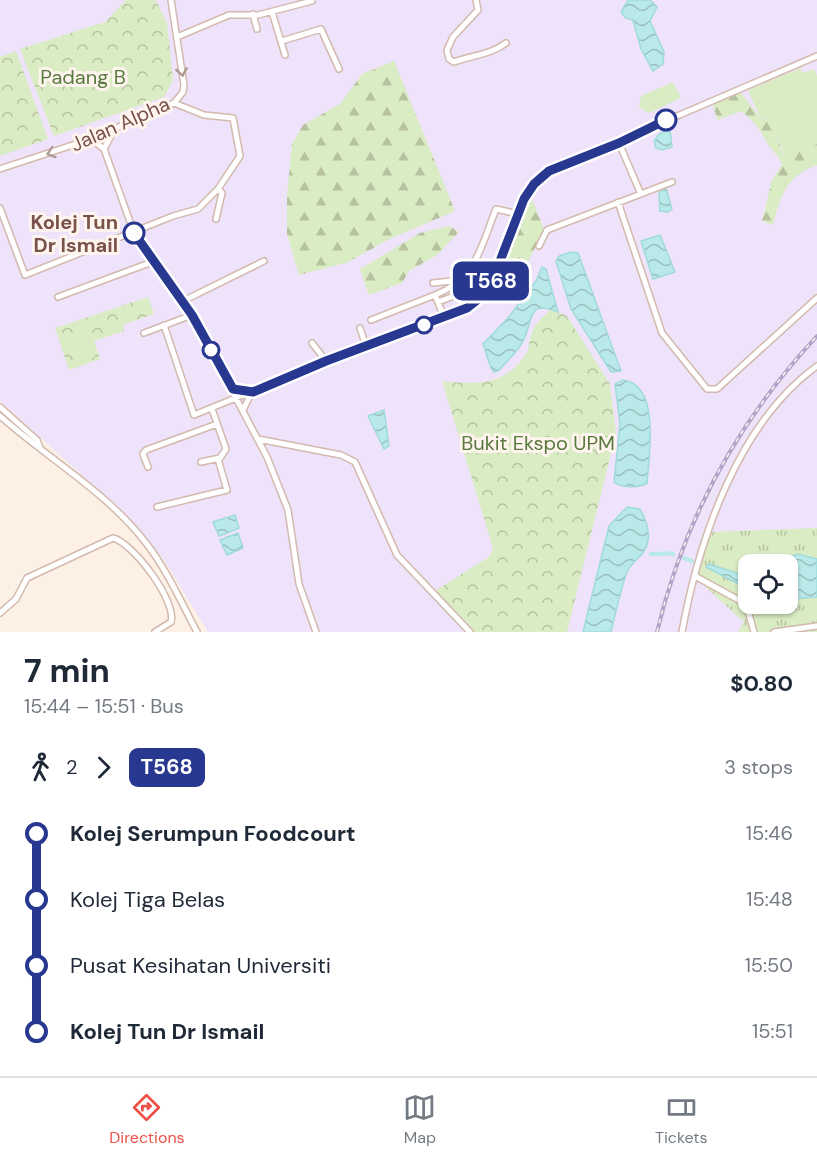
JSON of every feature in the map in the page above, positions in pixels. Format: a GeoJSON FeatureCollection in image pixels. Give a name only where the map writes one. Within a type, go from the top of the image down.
{"type":"FeatureCollection","features":[{"type":"Feature","properties":{"kind":"street","name":"Jalan Alpha"},"geometry":{"type":"LineString","coordinates":[[0,169],[91,139],[174,103],[183,92],[184,85],[171,0]]}},
{"type":"Feature","properties":{"kind":"street"},"geometry":{"type":"LineString","coordinates":[[477,0],[478,10],[453,37],[447,50],[449,60],[454,62],[476,54],[485,55],[506,43]]}},
{"type":"Feature","properties":{"kind":"street"},"geometry":{"type":"LineString","coordinates":[[177,37],[229,15],[272,12],[312,2]]}},
{"type":"Feature","properties":{"kind":"street"},"geometry":{"type":"LineString","coordinates":[[272,12],[285,56]]}},
{"type":"Feature","properties":{"kind":"street"},"geometry":{"type":"LineString","coordinates":[[253,14],[257,29]]}},
{"type":"Feature","properties":{"kind":"street"},"geometry":{"type":"LineString","coordinates":[[282,41],[321,29],[339,69]]}},
{"type":"Feature","properties":{"kind":"street"},"geometry":{"type":"LineString","coordinates":[[164,325],[194,415],[326,361],[467,308],[481,297],[495,274],[529,190],[549,171],[817,57]]}},
{"type":"Feature","properties":{"kind":"street"},"geometry":{"type":"LineString","coordinates":[[0,208],[25,274],[198,208],[218,189],[240,156],[233,118],[204,115],[174,103]]}},
{"type":"Feature","properties":{"kind":"street"},"geometry":{"type":"LineString","coordinates":[[104,149],[114,130]]}},
{"type":"Feature","properties":{"kind":"street"},"geometry":{"type":"LineString","coordinates":[[91,139],[104,149],[134,233],[192,315],[258,439],[287,506],[301,590],[316,632]]}},
{"type":"Feature","properties":{"kind":"street"},"geometry":{"type":"LineString","coordinates":[[619,143],[640,192]]}},
{"type":"Feature","properties":{"kind":"street"},"geometry":{"type":"LineString","coordinates":[[540,246],[547,230],[640,192],[672,182]]}},
{"type":"Feature","properties":{"kind":"street"},"geometry":{"type":"LineString","coordinates":[[216,219],[222,193],[218,189]]}},
{"type":"Feature","properties":{"kind":"street"},"geometry":{"type":"LineString","coordinates":[[618,202],[662,333],[708,389],[717,389],[817,298]]}},
{"type":"Feature","properties":{"kind":"street"},"geometry":{"type":"LineString","coordinates":[[371,320],[457,285],[472,269],[496,210],[518,214]]}},
{"type":"Feature","properties":{"kind":"street"},"geometry":{"type":"LineString","coordinates":[[58,297],[155,261]]}},
{"type":"Feature","properties":{"kind":"street"},"geometry":{"type":"LineString","coordinates":[[183,301],[264,261]]}},
{"type":"Feature","properties":{"kind":"street"},"geometry":{"type":"LineString","coordinates":[[433,283],[462,280]]}},
{"type":"Feature","properties":{"kind":"street"},"geometry":{"type":"LineString","coordinates":[[438,302],[454,296],[457,285]]}},
{"type":"Feature","properties":{"kind":"street"},"geometry":{"type":"LineString","coordinates":[[435,295],[444,317]]}},
{"type":"Feature","properties":{"kind":"street"},"geometry":{"type":"LineString","coordinates":[[144,333],[192,315]]}},
{"type":"Feature","properties":{"kind":"street"},"geometry":{"type":"LineString","coordinates":[[360,328],[366,346]]}},
{"type":"Feature","properties":{"kind":"street"},"geometry":{"type":"LineString","coordinates":[[312,343],[326,361]]}},
{"type":"Feature","properties":{"kind":"street"},"geometry":{"type":"LineString","coordinates":[[682,632],[695,576],[720,502],[738,462],[787,390],[817,366]]}},
{"type":"Feature","properties":{"kind":"street"},"geometry":{"type":"LineString","coordinates":[[233,389],[253,392]]}},
{"type":"Feature","properties":{"kind":"street"},"geometry":{"type":"LineString","coordinates":[[243,410],[246,400],[253,392]]}},
{"type":"Feature","properties":{"kind":"street"},"geometry":{"type":"LineString","coordinates":[[0,407],[37,440],[40,448]]}},
{"type":"Feature","properties":{"kind":"street"},"geometry":{"type":"LineString","coordinates":[[201,462],[218,459],[226,449],[212,409]]}},
{"type":"Feature","properties":{"kind":"street"},"geometry":{"type":"LineString","coordinates":[[0,416],[120,515],[146,543],[163,567],[196,632]]}},
{"type":"Feature","properties":{"kind":"street"},"geometry":{"type":"LineString","coordinates":[[148,467],[143,454],[146,450],[217,424]]}},
{"type":"Feature","properties":{"kind":"street"},"geometry":{"type":"LineString","coordinates":[[258,439],[341,454],[355,462],[397,555],[470,632]]}},
{"type":"Feature","properties":{"kind":"street"},"geometry":{"type":"LineString","coordinates":[[157,507],[226,490],[218,459]]}},
{"type":"Feature","properties":{"kind":"street"},"geometry":{"type":"LineString","coordinates":[[0,613],[16,599],[27,578],[113,538],[122,540],[139,557],[170,605],[171,621],[155,632]]}},
{"type":"Feature","properties":{"kind":"street"},"geometry":{"type":"LineString","coordinates":[[695,576],[746,604],[754,632]]}},
{"type":"Feature","properties":{"kind":"street"},"geometry":{"type":"LineString","coordinates":[[774,632],[817,626]]}},
{"type":"Feature","properties":{"kind":"shaded area"},"geometry":{"type":"Polygon","coordinates":[[[0,0],[817,0],[817,632],[208,632],[164,560],[129,518],[0,401],[0,0]]]}},
{"type":"Feature","properties":{"kind":"green space","name":"Padang B"},"geometry":{"type":"Polygon","coordinates":[[[126,0],[155,0],[167,23],[173,80],[164,97],[54,136],[20,49],[105,22],[126,0]]]}},
{"type":"Feature","properties":{"kind":"green space"},"geometry":{"type":"Polygon","coordinates":[[[16,51],[48,139],[0,156],[0,57],[16,51]]]}},
{"type":"Feature","properties":{"kind":"green space"},"geometry":{"type":"Polygon","coordinates":[[[394,61],[455,211],[390,239],[346,263],[299,275],[287,234],[287,195],[292,144],[303,125],[340,104],[362,74],[394,61]]]}},
{"type":"Feature","properties":{"kind":"green space"},"geometry":{"type":"Polygon","coordinates":[[[801,68],[802,73],[814,69],[817,76],[817,144],[785,157],[772,124],[759,115],[748,90],[801,68]]]}},
{"type":"Feature","properties":{"kind":"green space"},"geometry":{"type":"Polygon","coordinates":[[[673,82],[681,98],[649,113],[639,107],[641,96],[673,82]]]}},
{"type":"Feature","properties":{"kind":"green space"},"geometry":{"type":"Polygon","coordinates":[[[740,91],[759,116],[772,124],[784,157],[817,144],[817,165],[798,175],[786,188],[773,225],[762,221],[772,180],[782,165],[781,161],[755,124],[741,111],[718,120],[712,104],[740,91]]]}},
{"type":"Feature","properties":{"kind":"green space"},"geometry":{"type":"Polygon","coordinates":[[[531,196],[544,229],[527,264],[501,265],[531,196]]]}},
{"type":"Feature","properties":{"kind":"green space"},"geometry":{"type":"Polygon","coordinates":[[[449,226],[459,232],[437,255],[409,271],[402,283],[369,295],[360,269],[420,233],[449,226]]]}},
{"type":"Feature","properties":{"kind":"green space"},"geometry":{"type":"Polygon","coordinates":[[[148,297],[154,314],[123,325],[124,331],[94,341],[100,359],[69,370],[55,328],[148,297]]]}},
{"type":"Feature","properties":{"kind":"green space","name":"Bukit Ekspo UPM"},"geometry":{"type":"Polygon","coordinates":[[[551,309],[567,316],[610,384],[616,433],[567,632],[470,632],[435,591],[489,557],[493,548],[442,381],[479,383],[490,381],[510,371],[527,352],[534,327],[551,309]]]}},
{"type":"Feature","properties":{"kind":"green space"},"geometry":{"type":"Polygon","coordinates":[[[88,337],[95,357],[82,361],[76,341],[88,337]]]}},
{"type":"Feature","properties":{"kind":"green space"},"geometry":{"type":"Polygon","coordinates":[[[817,528],[817,632],[738,632],[744,622],[697,579],[710,532],[817,528]]]}},
{"type":"Feature","properties":{"kind":"water"},"geometry":{"type":"Polygon","coordinates":[[[628,0],[650,0],[657,7],[650,21],[664,52],[663,64],[653,71],[641,49],[633,20],[626,18],[621,12],[628,0]]]}},
{"type":"Feature","properties":{"kind":"water"},"geometry":{"type":"Polygon","coordinates":[[[670,129],[672,147],[662,150],[656,148],[654,141],[659,134],[670,129]]]}},
{"type":"Feature","properties":{"kind":"water"},"geometry":{"type":"Polygon","coordinates":[[[666,188],[672,209],[668,212],[660,211],[659,193],[666,188]]]}},
{"type":"Feature","properties":{"kind":"water"},"geometry":{"type":"Polygon","coordinates":[[[660,235],[675,272],[653,279],[641,241],[660,235]]]}},
{"type":"Feature","properties":{"kind":"water"},"geometry":{"type":"Polygon","coordinates":[[[571,252],[578,253],[621,371],[611,372],[571,309],[556,261],[559,256],[571,252]]]}},
{"type":"Feature","properties":{"kind":"water"},"geometry":{"type":"Polygon","coordinates":[[[542,267],[546,269],[558,312],[541,308],[536,310],[521,345],[498,371],[494,372],[483,344],[508,318],[536,281],[542,267]]]}},
{"type":"Feature","properties":{"kind":"water"},"geometry":{"type":"Polygon","coordinates":[[[623,380],[635,385],[643,394],[648,407],[650,439],[647,483],[644,485],[625,486],[614,482],[620,424],[615,384],[623,380]]]}},
{"type":"Feature","properties":{"kind":"water"},"geometry":{"type":"Polygon","coordinates":[[[384,410],[389,446],[384,449],[368,416],[384,410]]]}},
{"type":"Feature","properties":{"kind":"water"},"geometry":{"type":"Polygon","coordinates":[[[627,507],[640,509],[645,520],[648,537],[645,549],[627,572],[611,632],[583,632],[609,526],[627,507]]]}},
{"type":"Feature","properties":{"kind":"water"},"geometry":{"type":"Polygon","coordinates":[[[235,515],[239,528],[219,536],[213,522],[235,515]]]}},
{"type":"Feature","properties":{"kind":"water"},"geometry":{"type":"Polygon","coordinates":[[[238,533],[243,548],[227,555],[220,540],[238,533]]]}},
{"type":"Feature","properties":{"kind":"water"},"geometry":{"type":"Polygon","coordinates":[[[798,554],[817,559],[817,597],[798,598],[798,554]]]}},
{"type":"Feature","properties":{"kind":"water"},"geometry":{"type":"Polygon","coordinates":[[[709,564],[738,574],[738,584],[706,567],[709,564]]]}},
{"type":"Feature","properties":{"kind":"waterway"},"geometry":{"type":"LineString","coordinates":[[668,553],[673,554]]}},
{"type":"Feature","properties":{"kind":"waterway"},"geometry":{"type":"LineString","coordinates":[[651,554],[664,554]]}},
{"type":"Feature","properties":{"kind":"waterway"},"geometry":{"type":"LineString","coordinates":[[684,558],[692,561]]}},
{"type":"Feature","properties":{"kind":"railway"},"geometry":{"type":"LineString","coordinates":[[657,632],[682,550],[718,473],[762,402],[817,336]]}},
{"type":"Feature","properties":{"kind":"bus line","name":"T568"},"geometry":{"type":"LineString","coordinates":[[134,233],[192,315],[233,389],[246,393],[253,392],[326,361],[467,308],[481,297],[495,274],[524,199],[541,177],[549,171],[619,143],[666,120]]}},
{"type":"Feature","properties":{"kind":"place","name":"Kolej Tun Dr Ismail"},"geometry":{"type":"Point","coordinates":[134,233]}}]}
